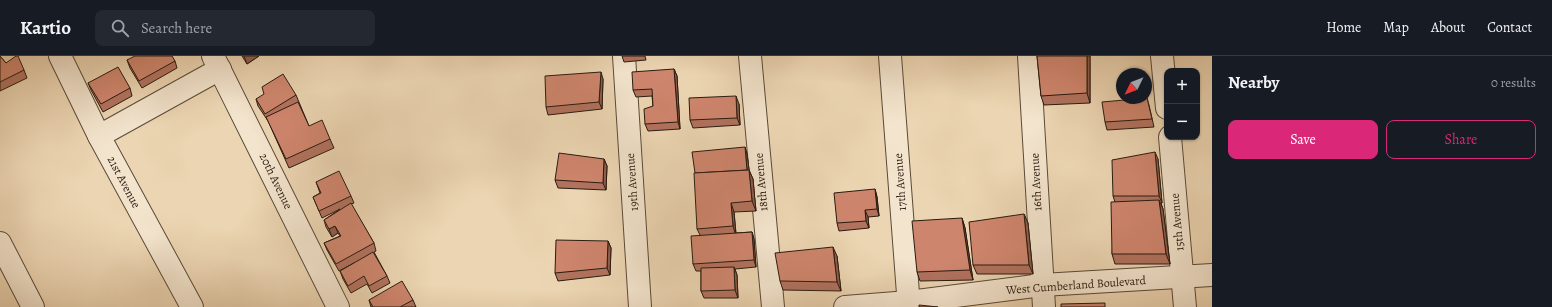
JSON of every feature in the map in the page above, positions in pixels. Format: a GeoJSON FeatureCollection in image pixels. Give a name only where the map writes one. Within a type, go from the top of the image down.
{"type":"FeatureCollection","features":[{"type":"Feature","properties":{"kind":"street","name":"21st Avenue"},"geometry":{"type":"LineString","coordinates":[[60,56],[100,136],[192,307]]}},
{"type":"Feature","properties":{"kind":"street","name":"19th Avenue"},"geometry":{"type":"LineString","coordinates":[[624,56],[640,307]]}},
{"type":"Feature","properties":{"kind":"street","name":"18th Avenue"},"geometry":{"type":"LineString","coordinates":[[750,56],[773,307]]}},
{"type":"Feature","properties":{"kind":"street","name":"17th Avenue"},"geometry":{"type":"LineString","coordinates":[[890,56],[909,304]]}},
{"type":"Feature","properties":{"kind":"street","name":"16th Avenue"},"geometry":{"type":"LineString","coordinates":[[1029,56],[1044,307]]}},
{"type":"Feature","properties":{"kind":"street"},"geometry":{"type":"LineString","coordinates":[[1162,56],[1167,104]]}},
{"type":"Feature","properties":{"kind":"street"},"geometry":{"type":"LineString","coordinates":[[100,136],[217,63]]}},
{"type":"Feature","properties":{"kind":"street","name":"20th Avenue"},"geometry":{"type":"LineString","coordinates":[[217,63],[338,307]]}},
{"type":"Feature","properties":{"kind":"street","name":"15th Avenue"},"geometry":{"type":"LineString","coordinates":[[1170,140],[1185,307]]}},
{"type":"Feature","properties":{"kind":"street"},"geometry":{"type":"LineString","coordinates":[[0,243],[33,307]]}},
{"type":"Feature","properties":{"kind":"street","name":"West Cumberland Boulevard"},"geometry":{"type":"LineString","coordinates":[[845,307],[909,304],[1042,285],[1212,275]]}},
{"type":"Feature","properties":{"kind":"building"},"geometry":{"type":"Polygon","coordinates":[[[0,56],[6,63],[18,56],[24,70],[0,82],[0,56]]]}},
{"type":"Feature","properties":{"kind":"building"},"geometry":{"type":"Polygon","coordinates":[[[135,56],[172,56],[175,61],[139,81],[127,60],[135,56]]]}},
{"type":"Feature","properties":{"kind":"building"},"geometry":{"type":"Polygon","coordinates":[[[1037,56],[1087,56],[1087,93],[1041,96],[1037,56]]]}},
{"type":"Feature","properties":{"kind":"building"},"geometry":{"type":"Polygon","coordinates":[[[118,67],[130,88],[101,104],[88,83],[118,67]]]}},
{"type":"Feature","properties":{"kind":"building"},"geometry":{"type":"Polygon","coordinates":[[[674,69],[678,122],[645,124],[644,109],[653,106],[652,89],[633,90],[632,72],[674,69]]]}},
{"type":"Feature","properties":{"kind":"building"},"geometry":{"type":"Polygon","coordinates":[[[601,72],[599,102],[546,107],[545,76],[601,72]]]}},
{"type":"Feature","properties":{"kind":"building"},"geometry":{"type":"Polygon","coordinates":[[[283,74],[296,95],[265,114],[256,99],[264,94],[262,87],[283,74]]]}},
{"type":"Feature","properties":{"kind":"building"},"geometry":{"type":"Polygon","coordinates":[[[736,96],[737,118],[690,120],[689,98],[736,96]]]}},
{"type":"Feature","properties":{"kind":"building"},"geometry":{"type":"Polygon","coordinates":[[[1116,101],[1116,104],[1148,104],[1152,119],[1105,122],[1102,102],[1116,101]]]}},
{"type":"Feature","properties":{"kind":"building"},"geometry":{"type":"Polygon","coordinates":[[[298,102],[309,126],[322,120],[330,139],[286,159],[266,117],[298,102]]]}},
{"type":"Feature","properties":{"kind":"building"},"geometry":{"type":"Polygon","coordinates":[[[745,147],[747,170],[695,173],[692,152],[745,147]]]}},
{"type":"Feature","properties":{"kind":"building"},"geometry":{"type":"Polygon","coordinates":[[[1155,152],[1159,196],[1113,196],[1112,160],[1155,152]]]}},
{"type":"Feature","properties":{"kind":"building"},"geometry":{"type":"Polygon","coordinates":[[[559,153],[604,159],[603,183],[555,180],[559,153]]]}},
{"type":"Feature","properties":{"kind":"building"},"geometry":{"type":"Polygon","coordinates":[[[749,170],[752,201],[731,203],[733,226],[697,229],[694,173],[749,170]]]}},
{"type":"Feature","properties":{"kind":"building"},"geometry":{"type":"Polygon","coordinates":[[[339,171],[351,196],[319,211],[313,197],[321,193],[316,182],[339,171]]]}},
{"type":"Feature","properties":{"kind":"building"},"geometry":{"type":"Polygon","coordinates":[[[875,189],[877,209],[865,210],[866,221],[837,223],[834,193],[875,189]]]}},
{"type":"Feature","properties":{"kind":"building"},"geometry":{"type":"Polygon","coordinates":[[[1159,200],[1166,254],[1112,254],[1111,202],[1159,200]]]}},
{"type":"Feature","properties":{"kind":"building"},"geometry":{"type":"Polygon","coordinates":[[[351,203],[374,243],[336,264],[324,243],[341,236],[335,226],[329,229],[324,220],[351,203]]]}},
{"type":"Feature","properties":{"kind":"building"},"geometry":{"type":"Polygon","coordinates":[[[1024,214],[1029,265],[973,265],[969,222],[1024,214]]]}},
{"type":"Feature","properties":{"kind":"building"},"geometry":{"type":"Polygon","coordinates":[[[962,218],[970,270],[917,272],[912,221],[962,218]]]}},
{"type":"Feature","properties":{"kind":"building"},"geometry":{"type":"Polygon","coordinates":[[[752,232],[754,260],[693,264],[691,236],[752,232]]]}},
{"type":"Feature","properties":{"kind":"building"},"geometry":{"type":"Polygon","coordinates":[[[556,240],[608,241],[607,268],[555,273],[556,240]]]}},
{"type":"Feature","properties":{"kind":"building"},"geometry":{"type":"Polygon","coordinates":[[[833,247],[837,282],[780,281],[775,253],[833,247]]]}},
{"type":"Feature","properties":{"kind":"building"},"geometry":{"type":"Polygon","coordinates":[[[373,252],[387,276],[369,286],[364,276],[348,286],[340,271],[373,252]]]}},
{"type":"Feature","properties":{"kind":"building"},"geometry":{"type":"Polygon","coordinates":[[[734,267],[735,290],[701,291],[701,268],[734,267]]]}},
{"type":"Feature","properties":{"kind":"building"},"geometry":{"type":"Polygon","coordinates":[[[402,281],[413,300],[400,307],[373,307],[369,300],[402,281]]]}},
{"type":"Feature","properties":{"kind":"building"},"geometry":{"type":"Polygon","coordinates":[[[1105,303],[1105,307],[1061,307],[1061,304],[1105,303]]]}},
{"type":"Feature","properties":{"kind":"building"},"geometry":{"type":"Polygon","coordinates":[[[919,305],[938,307],[919,307],[919,305]]]}}]}
